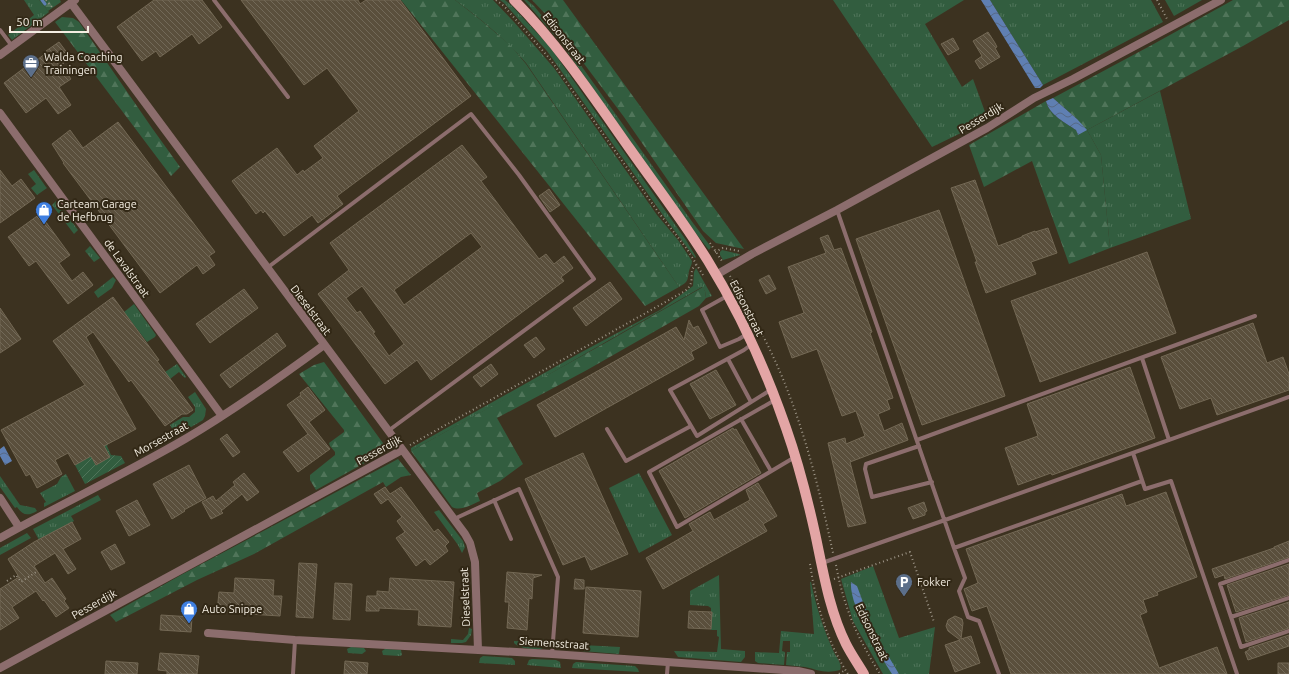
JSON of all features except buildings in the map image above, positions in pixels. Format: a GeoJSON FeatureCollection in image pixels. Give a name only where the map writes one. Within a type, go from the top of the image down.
{"type":"FeatureCollection","features":[{"type":"Feature","properties":{"kind":"main road","name":"Edisonstraat"},"geometry":{"type":"LineString","coordinates":[[514,0],[537,23],[561,52],[706,258],[728,296],[752,344],[776,400],[796,457],[825,582],[838,624],[846,644],[864,674]]}},
{"type":"Feature","properties":{"kind":"street","name":"Pesserdijk"},"geometry":{"type":"LineString","coordinates":[[716,275],[752,254],[837,210],[987,128],[1034,98],[1073,80],[1221,0]]}},
{"type":"Feature","properties":{"kind":"street"},"geometry":{"type":"LineString","coordinates":[[0,55],[73,1]]}},
{"type":"Feature","properties":{"kind":"street","name":"Dieselstraat"},"geometry":{"type":"LineString","coordinates":[[73,1],[267,268],[454,519],[470,543],[475,562],[478,650]]}},
{"type":"Feature","properties":{"kind":"street","name":"de Lavalstraat"},"geometry":{"type":"LineString","coordinates":[[0,113],[222,416]]}},
{"type":"Feature","properties":{"kind":"street","name":"Morsestraat"},"geometry":{"type":"LineString","coordinates":[[0,538],[185,439],[284,375],[324,345]]}},
{"type":"Feature","properties":{"kind":"street","name":"Pesserdijk"},"geometry":{"type":"LineString","coordinates":[[0,668],[402,450]]}},
{"type":"Feature","properties":{"kind":"street"},"geometry":{"type":"LineString","coordinates":[[0,498],[19,527]]}},
{"type":"Feature","properties":{"kind":"street","name":"Siemensstraat"},"geometry":{"type":"LineString","coordinates":[[208,633],[295,640],[552,654],[798,671],[811,674]]}},
{"type":"Feature","properties":{"kind":"lane"},"geometry":{"type":"LineString","coordinates":[[214,0],[288,97]]}},
{"type":"Feature","properties":{"kind":"lane"},"geometry":{"type":"LineString","coordinates":[[0,30],[12,46]]}},
{"type":"Feature","properties":{"kind":"lane"},"geometry":{"type":"LineString","coordinates":[[267,268],[471,114],[519,175],[594,279],[388,432]]}},
{"type":"Feature","properties":{"kind":"lane"},"geometry":{"type":"LineString","coordinates":[[837,210],[965,578],[958,591],[968,617],[979,621],[999,674]]}},
{"type":"Feature","properties":{"kind":"lane"},"geometry":{"type":"LineString","coordinates":[[728,296],[702,310],[720,347],[747,334]]}},
{"type":"Feature","properties":{"kind":"lane"},"geometry":{"type":"LineString","coordinates":[[917,440],[1255,316]]}},
{"type":"Feature","properties":{"kind":"lane"},"geometry":{"type":"LineString","coordinates":[[752,344],[728,359],[670,390],[696,436],[772,389]]}},
{"type":"Feature","properties":{"kind":"lane"},"geometry":{"type":"LineString","coordinates":[[1142,358],[1169,440]]}},
{"type":"Feature","properties":{"kind":"lane"},"geometry":{"type":"LineString","coordinates":[[728,359],[752,402]]}},
{"type":"Feature","properties":{"kind":"lane"},"geometry":{"type":"LineString","coordinates":[[821,563],[1289,397]]}},
{"type":"Feature","properties":{"kind":"lane"},"geometry":{"type":"LineString","coordinates":[[776,400],[649,472],[677,526],[796,457]]}},
{"type":"Feature","properties":{"kind":"lane"},"geometry":{"type":"LineString","coordinates":[[741,420],[771,471]]}},
{"type":"Feature","properties":{"kind":"lane"},"geometry":{"type":"LineString","coordinates":[[607,429],[626,461],[691,426]]}},
{"type":"Feature","properties":{"kind":"lane"},"geometry":{"type":"LineString","coordinates":[[919,446],[866,464],[865,469],[872,497],[932,482]]}},
{"type":"Feature","properties":{"kind":"lane"},"geometry":{"type":"LineString","coordinates":[[1133,453],[1145,489],[1171,481],[1237,674]]}},
{"type":"Feature","properties":{"kind":"lane"},"geometry":{"type":"LineString","coordinates":[[954,548],[1142,481]]}},
{"type":"Feature","properties":{"kind":"lane"},"geometry":{"type":"LineString","coordinates":[[454,519],[519,489],[558,577],[552,654]]}},
{"type":"Feature","properties":{"kind":"lane"},"geometry":{"type":"LineString","coordinates":[[494,500],[512,539]]}},
{"type":"Feature","properties":{"kind":"lane"},"geometry":{"type":"LineString","coordinates":[[1289,560],[1220,584],[1241,647],[1289,631]]}},
{"type":"Feature","properties":{"kind":"lane"},"geometry":{"type":"LineString","coordinates":[[1231,617],[1289,598]]}},
{"type":"Feature","properties":{"kind":"lane"},"geometry":{"type":"LineString","coordinates":[[293,674],[295,640]]}},
{"type":"Feature","properties":{"kind":"lane"},"geometry":{"type":"LineString","coordinates":[[667,674],[668,662]]}},
{"type":"Feature","properties":{"kind":"path"},"geometry":{"type":"LineString","coordinates":[[496,0],[504,6],[550,59],[707,280]]}},
{"type":"Feature","properties":{"kind":"path"},"geometry":{"type":"LineString","coordinates":[[1157,0],[1172,27]]}},
{"type":"Feature","properties":{"kind":"path"},"geometry":{"type":"LineString","coordinates":[[697,264],[723,248],[752,254]]}},
{"type":"Feature","properties":{"kind":"path"},"geometry":{"type":"LineString","coordinates":[[716,251],[726,269]]}},
{"type":"Feature","properties":{"kind":"path","name":"Pesserdijk"},"geometry":{"type":"LineString","coordinates":[[402,450],[685,291],[691,283],[692,269],[697,264]]}},
{"type":"Feature","properties":{"kind":"path"},"geometry":{"type":"LineString","coordinates":[[813,585],[838,578],[910,552],[934,622]]}},
{"type":"Feature","properties":{"kind":"path"},"geometry":{"type":"LineString","coordinates":[[809,558],[820,615],[829,638],[848,674]]}},
{"type":"Feature","properties":{"kind":"path"},"geometry":{"type":"LineString","coordinates":[[7,581],[16,576],[21,582],[36,572]]}},
{"type":"Feature","properties":{"kind":"path","name":"Edisonstraat"},"geometry":{"type":"LineString","coordinates":[[838,578],[851,620],[868,655],[880,674]]}},
{"type":"Feature","properties":{"kind":"path"},"geometry":{"type":"LineString","coordinates":[[838,674],[845,670]]}},
{"type":"Feature","properties":{"kind":"green space"},"geometry":{"type":"Polygon","coordinates":[[[24,0],[39,0],[49,12],[12,40],[8,35],[34,15],[24,0]]]}},
{"type":"Feature","properties":{"kind":"green space"},"geometry":{"type":"Polygon","coordinates":[[[39,0],[60,0],[61,2],[48,11],[39,0]]]}},
{"type":"Feature","properties":{"kind":"green space"},"geometry":{"type":"Polygon","coordinates":[[[401,0],[455,0],[511,46],[526,64],[679,287],[645,306],[401,0]]]}},
{"type":"Feature","properties":{"kind":"green space"},"geometry":{"type":"Polygon","coordinates":[[[455,0],[493,0],[554,68],[657,215],[678,240],[692,261],[686,282],[679,287],[526,63],[510,46],[474,14],[455,0]]]}},
{"type":"Feature","properties":{"kind":"green space"},"geometry":{"type":"Polygon","coordinates":[[[500,0],[505,0],[512,6],[550,47],[686,240],[696,257],[695,258],[547,51],[500,0]]]}},
{"type":"Feature","properties":{"kind":"green space"},"geometry":{"type":"Polygon","coordinates":[[[524,0],[527,0],[534,6],[570,50],[711,247],[709,250],[561,43],[524,0]]]}},
{"type":"Feature","properties":{"kind":"green space"},"geometry":{"type":"Polygon","coordinates":[[[532,0],[563,0],[744,249],[716,243],[703,231],[624,117],[552,21],[532,0]]]}},
{"type":"Feature","properties":{"kind":"green space"},"geometry":{"type":"Polygon","coordinates":[[[833,0],[964,0],[925,24],[962,87],[973,79],[988,120],[932,147],[833,0]]]}},
{"type":"Feature","properties":{"kind":"green space"},"geometry":{"type":"Polygon","coordinates":[[[990,0],[1151,0],[1163,22],[1043,85],[990,0]]]}},
{"type":"Feature","properties":{"kind":"green space"},"geometry":{"type":"Polygon","coordinates":[[[1165,0],[1202,0],[1174,16],[1165,0]]]}},
{"type":"Feature","properties":{"kind":"green space"},"geometry":{"type":"Polygon","coordinates":[[[1233,0],[1289,0],[1289,20],[1087,130],[1101,155],[1110,248],[1069,264],[1032,161],[984,187],[969,145],[1046,101],[1054,114],[1076,130],[1078,134],[1077,119],[1053,98],[1233,0]]]}},
{"type":"Feature","properties":{"kind":"green space"},"geometry":{"type":"Polygon","coordinates":[[[62,17],[73,18],[79,22],[180,167],[171,176],[55,22],[62,17]]]}},
{"type":"Feature","properties":{"kind":"green space"},"geometry":{"type":"Polygon","coordinates":[[[1160,91],[1191,219],[1110,248],[1101,155],[1087,130],[1160,91]]]}},
{"type":"Feature","properties":{"kind":"green space"},"geometry":{"type":"Polygon","coordinates":[[[34,170],[47,188],[37,195],[31,188],[36,184],[28,174],[34,170]]]}},
{"type":"Feature","properties":{"kind":"green space"},"geometry":{"type":"Polygon","coordinates":[[[56,201],[78,230],[74,234],[52,205],[56,201]]]}},
{"type":"Feature","properties":{"kind":"green space"},"geometry":{"type":"Polygon","coordinates":[[[90,246],[100,258],[94,262],[85,251],[90,246]]]}},
{"type":"Feature","properties":{"kind":"green space"},"geometry":{"type":"Polygon","coordinates":[[[722,250],[740,255],[723,260],[720,255],[722,250]]]}},
{"type":"Feature","properties":{"kind":"green space"},"geometry":{"type":"Polygon","coordinates":[[[696,268],[712,296],[706,298],[705,291],[702,287],[411,451],[411,448],[578,354],[660,310],[693,286],[694,272],[696,268]]]}},
{"type":"Feature","properties":{"kind":"green space"},"geometry":{"type":"Polygon","coordinates":[[[113,277],[116,280],[112,288],[98,298],[94,292],[113,277]]]}},
{"type":"Feature","properties":{"kind":"green space"},"geometry":{"type":"Polygon","coordinates":[[[734,286],[761,336],[756,338],[731,288],[734,286]]]}},
{"type":"Feature","properties":{"kind":"green space"},"geometry":{"type":"Polygon","coordinates":[[[703,287],[706,298],[699,306],[587,370],[497,418],[523,464],[500,481],[477,493],[480,501],[459,509],[452,507],[411,451],[607,342],[703,287]]]}},
{"type":"Feature","properties":{"kind":"green space"},"geometry":{"type":"Polygon","coordinates":[[[134,304],[156,335],[147,342],[124,312],[134,304]]]}},
{"type":"Feature","properties":{"kind":"green space"},"geometry":{"type":"Polygon","coordinates":[[[324,362],[388,450],[316,490],[310,480],[310,475],[335,455],[335,452],[329,443],[344,432],[344,430],[299,374],[314,365],[324,362]]]}},
{"type":"Feature","properties":{"kind":"green space"},"geometry":{"type":"Polygon","coordinates":[[[177,364],[186,377],[185,378],[179,372],[170,379],[165,372],[177,364]]]}},
{"type":"Feature","properties":{"kind":"green space"},"geometry":{"type":"Polygon","coordinates":[[[195,392],[206,409],[203,420],[171,439],[169,435],[174,432],[170,425],[183,417],[189,417],[195,412],[195,407],[188,397],[195,392]]]}},
{"type":"Feature","properties":{"kind":"green space"},"geometry":{"type":"Polygon","coordinates":[[[108,444],[107,446],[111,455],[121,456],[125,463],[85,484],[75,465],[91,456],[96,465],[109,457],[103,445],[108,444]]]}},
{"type":"Feature","properties":{"kind":"green space"},"geometry":{"type":"Polygon","coordinates":[[[398,459],[411,475],[401,477],[386,487],[383,482],[254,554],[197,580],[116,622],[110,615],[181,575],[398,459]]]}},
{"type":"Feature","properties":{"kind":"green space"},"geometry":{"type":"Polygon","coordinates":[[[639,473],[672,535],[639,553],[609,488],[639,473]]]}},
{"type":"Feature","properties":{"kind":"green space"},"geometry":{"type":"Polygon","coordinates":[[[66,474],[75,491],[44,507],[44,503],[46,502],[40,493],[57,484],[61,477],[66,474]]]}},
{"type":"Feature","properties":{"kind":"green space"},"geometry":{"type":"Polygon","coordinates":[[[0,476],[20,505],[35,508],[37,511],[31,514],[24,514],[17,507],[15,508],[0,487],[0,476]]]}},
{"type":"Feature","properties":{"kind":"green space"},"geometry":{"type":"Polygon","coordinates":[[[98,495],[101,500],[71,516],[74,521],[39,540],[33,529],[98,495]]]}},
{"type":"Feature","properties":{"kind":"green space"},"geometry":{"type":"Polygon","coordinates":[[[439,510],[463,541],[465,547],[462,553],[458,545],[434,512],[439,510]]]}},
{"type":"Feature","properties":{"kind":"green space"},"geometry":{"type":"Polygon","coordinates":[[[27,533],[31,538],[0,555],[0,548],[27,533]]]}},
{"type":"Feature","properties":{"kind":"green space"},"geometry":{"type":"Polygon","coordinates":[[[873,566],[899,638],[935,627],[929,674],[883,674],[853,621],[841,579],[873,566]]]}},
{"type":"Feature","properties":{"kind":"green space"},"geometry":{"type":"Polygon","coordinates":[[[719,575],[721,649],[745,651],[745,657],[741,662],[678,657],[674,651],[717,652],[719,637],[717,636],[717,630],[711,630],[711,608],[708,606],[690,605],[690,591],[719,575]]]}},
{"type":"Feature","properties":{"kind":"green space"},"geometry":{"type":"Polygon","coordinates":[[[810,582],[823,625],[840,663],[840,670],[826,672],[805,667],[786,665],[787,652],[790,652],[790,641],[783,641],[782,651],[785,652],[784,665],[758,663],[755,661],[755,652],[779,653],[781,631],[814,634],[810,582]]]}},
{"type":"Feature","properties":{"kind":"green space"},"geometry":{"type":"Polygon","coordinates":[[[469,628],[472,629],[471,635],[466,642],[451,643],[451,639],[463,640],[468,634],[469,628]]]}},
{"type":"Feature","properties":{"kind":"green space"},"geometry":{"type":"Polygon","coordinates":[[[534,639],[549,640],[544,647],[540,649],[523,648],[514,643],[514,641],[533,642],[534,639]]]}},
{"type":"Feature","properties":{"kind":"green space"},"geometry":{"type":"Polygon","coordinates":[[[582,645],[620,647],[619,654],[582,651],[582,645]]]}},
{"type":"Feature","properties":{"kind":"green space"},"geometry":{"type":"Polygon","coordinates":[[[351,647],[364,648],[366,651],[362,654],[348,653],[347,649],[351,647]]]}},
{"type":"Feature","properties":{"kind":"green space"},"geometry":{"type":"Polygon","coordinates":[[[385,649],[401,650],[402,655],[383,655],[382,651],[385,649]]]}},
{"type":"Feature","properties":{"kind":"green space"},"geometry":{"type":"Polygon","coordinates":[[[483,656],[512,658],[515,661],[515,665],[479,663],[480,658],[483,656]]]}},
{"type":"Feature","properties":{"kind":"green space"},"geometry":{"type":"Polygon","coordinates":[[[529,660],[556,660],[560,662],[561,668],[527,665],[529,660]]]}},
{"type":"Feature","properties":{"kind":"green space"},"geometry":{"type":"Polygon","coordinates":[[[576,662],[635,666],[639,672],[572,668],[573,664],[576,662]]]}},
{"type":"Feature","properties":{"kind":"water"},"geometry":{"type":"Polygon","coordinates":[[[981,0],[990,0],[1043,85],[1040,88],[1035,88],[981,0]]]}},
{"type":"Feature","properties":{"kind":"water"},"geometry":{"type":"Polygon","coordinates":[[[1053,98],[1087,130],[1078,135],[1076,130],[1054,114],[1046,101],[1053,98]]]}},
{"type":"Feature","properties":{"kind":"water"},"geometry":{"type":"Polygon","coordinates":[[[4,446],[12,461],[5,465],[0,456],[0,449],[4,446]]]}},
{"type":"Feature","properties":{"kind":"water"},"geometry":{"type":"Polygon","coordinates":[[[851,582],[857,586],[874,632],[899,674],[892,674],[866,629],[855,604],[851,582]]]}},
{"type":"Feature","properties":{"kind":"waterway"},"geometry":{"type":"LineString","coordinates":[[42,0],[45,4]]}},
{"type":"Feature","properties":{"kind":"place","name":"Walda Coaching Trainingen"},"geometry":{"type":"Point","coordinates":[31,78]}},
{"type":"Feature","properties":{"kind":"place","name":"Carteam Garage de Hefbrug"},"geometry":{"type":"Point","coordinates":[44,225]}},
{"type":"Feature","properties":{"kind":"place","name":"Fokker"},"geometry":{"type":"Point","coordinates":[904,597]}},
{"type":"Feature","properties":{"kind":"place","name":"Auto Snippe"},"geometry":{"type":"Point","coordinates":[189,624]}}]}
